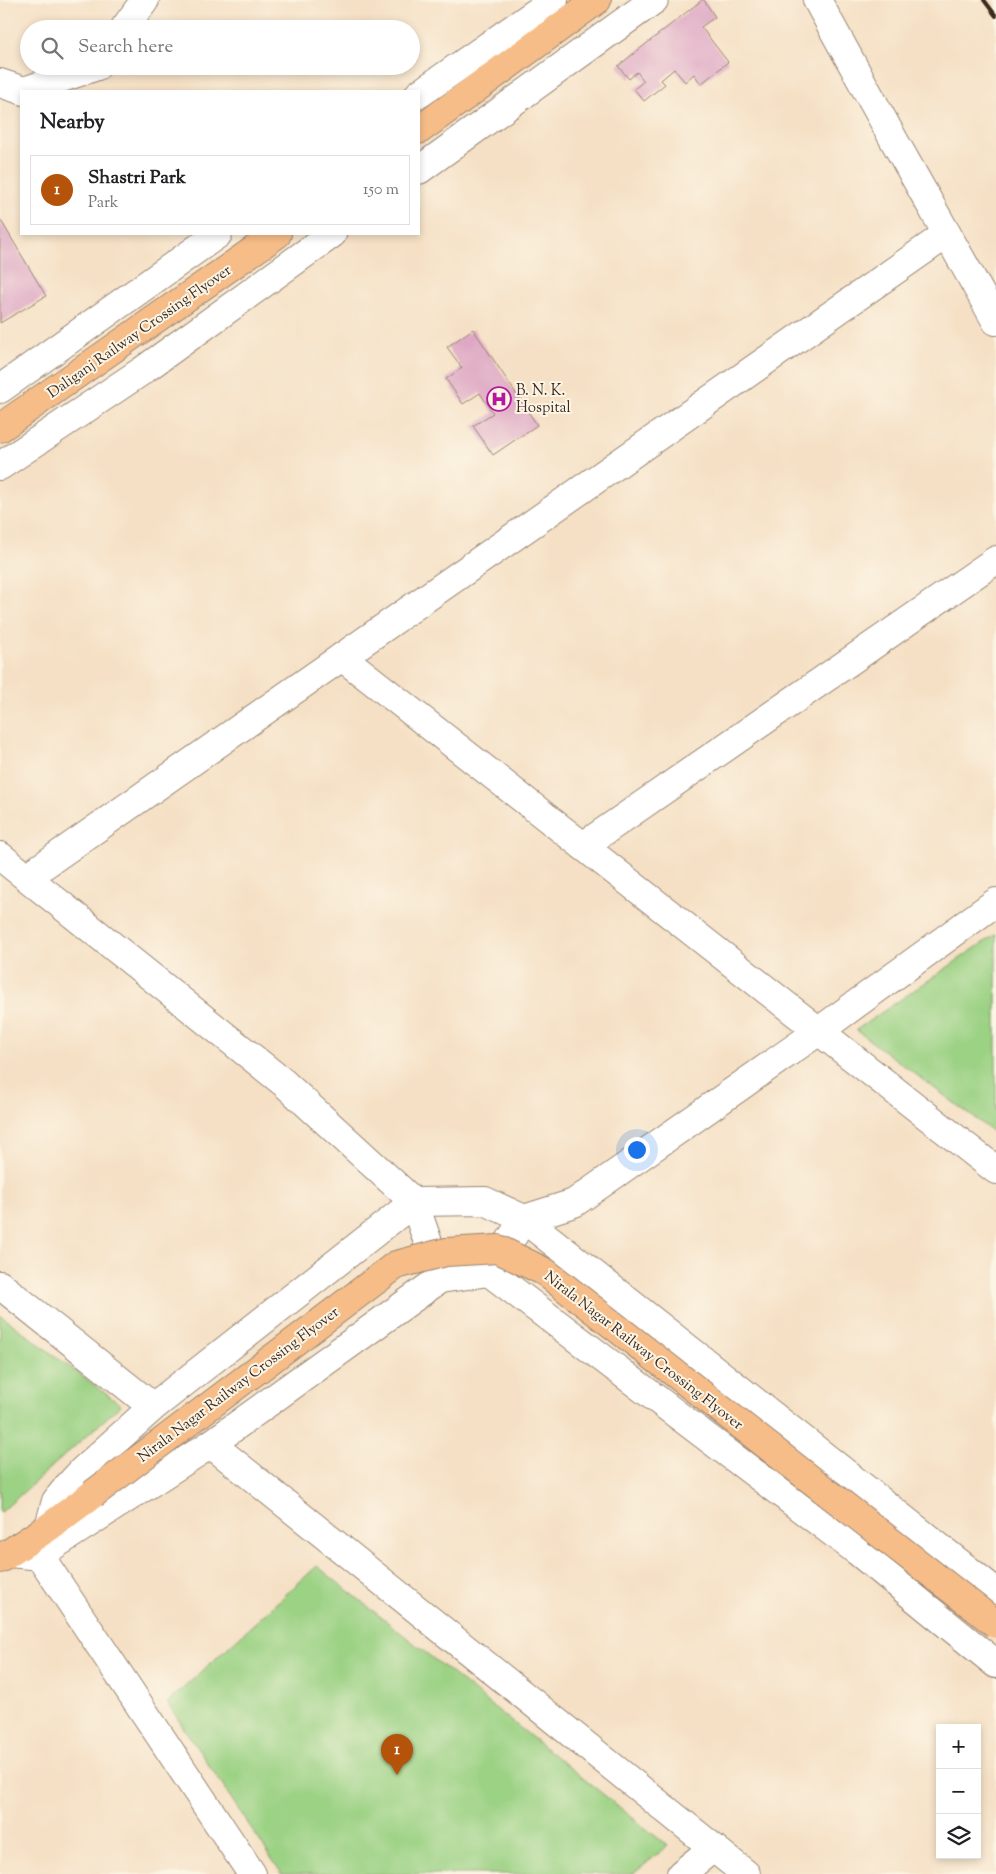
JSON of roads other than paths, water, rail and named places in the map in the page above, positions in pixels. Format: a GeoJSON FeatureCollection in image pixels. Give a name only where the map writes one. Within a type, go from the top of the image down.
{"type":"FeatureCollection","features":[{"type":"Feature","properties":{"kind":"main road"},"geometry":{"type":"LineString","coordinates":[[420,129],[597,0]]}},
{"type":"Feature","properties":{"kind":"main road","name":"Daliganj Railway Crossing Flyover"},"geometry":{"type":"LineString","coordinates":[[0,428],[276,235]]}},
{"type":"Feature","properties":{"kind":"main road","name":"Nirala Nagar Railway Crossing Flyover"},"geometry":{"type":"LineString","coordinates":[[4,1556],[49,1527],[396,1265],[446,1252],[498,1249],[545,1272],[996,1624]]}},
{"type":"Feature","properties":{"kind":"street"},"geometry":{"type":"LineString","coordinates":[[131,20],[145,0]]}},
{"type":"Feature","properties":{"kind":"street"},"geometry":{"type":"LineString","coordinates":[[420,93],[554,0]]}},
{"type":"Feature","properties":{"kind":"street"},"geometry":{"type":"LineString","coordinates":[[420,169],[654,0]]}},
{"type":"Feature","properties":{"kind":"street"},"geometry":{"type":"LineString","coordinates":[[817,0],[996,321]]}},
{"type":"Feature","properties":{"kind":"street"},"geometry":{"type":"LineString","coordinates":[[27,90],[71,75]]}},
{"type":"Feature","properties":{"kind":"street"},"geometry":{"type":"LineString","coordinates":[[0,83],[21,90]]}},
{"type":"Feature","properties":{"kind":"street"},"geometry":{"type":"LineString","coordinates":[[26,878],[947,234]]}},
{"type":"Feature","properties":{"kind":"street"},"geometry":{"type":"LineString","coordinates":[[0,389],[217,235]]}},
{"type":"Feature","properties":{"kind":"street"},"geometry":{"type":"LineString","coordinates":[[0,466],[142,370],[331,235]]}},
{"type":"Feature","properties":{"kind":"street"},"geometry":{"type":"LineString","coordinates":[[583,846],[996,560]]}},
{"type":"Feature","properties":{"kind":"street"},"geometry":{"type":"LineString","coordinates":[[342,657],[996,1170]]}},
{"type":"Feature","properties":{"kind":"street"},"geometry":{"type":"LineString","coordinates":[[0,856],[284,1083],[414,1202],[440,1279]]}},
{"type":"Feature","properties":{"kind":"street"},"geometry":{"type":"LineString","coordinates":[[490,1272],[524,1219],[574,1202],[819,1031],[996,902]]}},
{"type":"Feature","properties":{"kind":"street"},"geometry":{"type":"LineString","coordinates":[[49,1527],[56,1501],[69,1485],[154,1407],[414,1202],[485,1202],[524,1219],[996,1592]]}},
{"type":"Feature","properties":{"kind":"street"},"geometry":{"type":"LineString","coordinates":[[4,1556],[31,1555],[47,1550],[212,1444],[440,1279],[490,1272],[857,1551],[996,1664]]}},
{"type":"Feature","properties":{"kind":"street"},"geometry":{"type":"LineString","coordinates":[[0,1285],[154,1407]]}},
{"type":"Feature","properties":{"kind":"street"},"geometry":{"type":"LineString","coordinates":[[212,1444],[746,1874]]}},
{"type":"Feature","properties":{"kind":"street"},"geometry":{"type":"LineString","coordinates":[[38,1553],[252,1874]]}},
{"type":"Feature","properties":{"kind":"street"},"geometry":{"type":"LineString","coordinates":[[681,1874],[713,1848]]}},
{"type":"Feature","properties":{"kind":"railway"},"geometry":{"type":"LineString","coordinates":[[984,0],[996,16]]}},
{"type":"Feature","properties":{"kind":"place","name":"B. N. K. Hospital"},"geometry":{"type":"Point","coordinates":[499,399]}},
{"type":"Feature","properties":{"kind":"place","name":"Shastri Park"},"geometry":{"type":"Point","coordinates":[397,1775]}}]}
